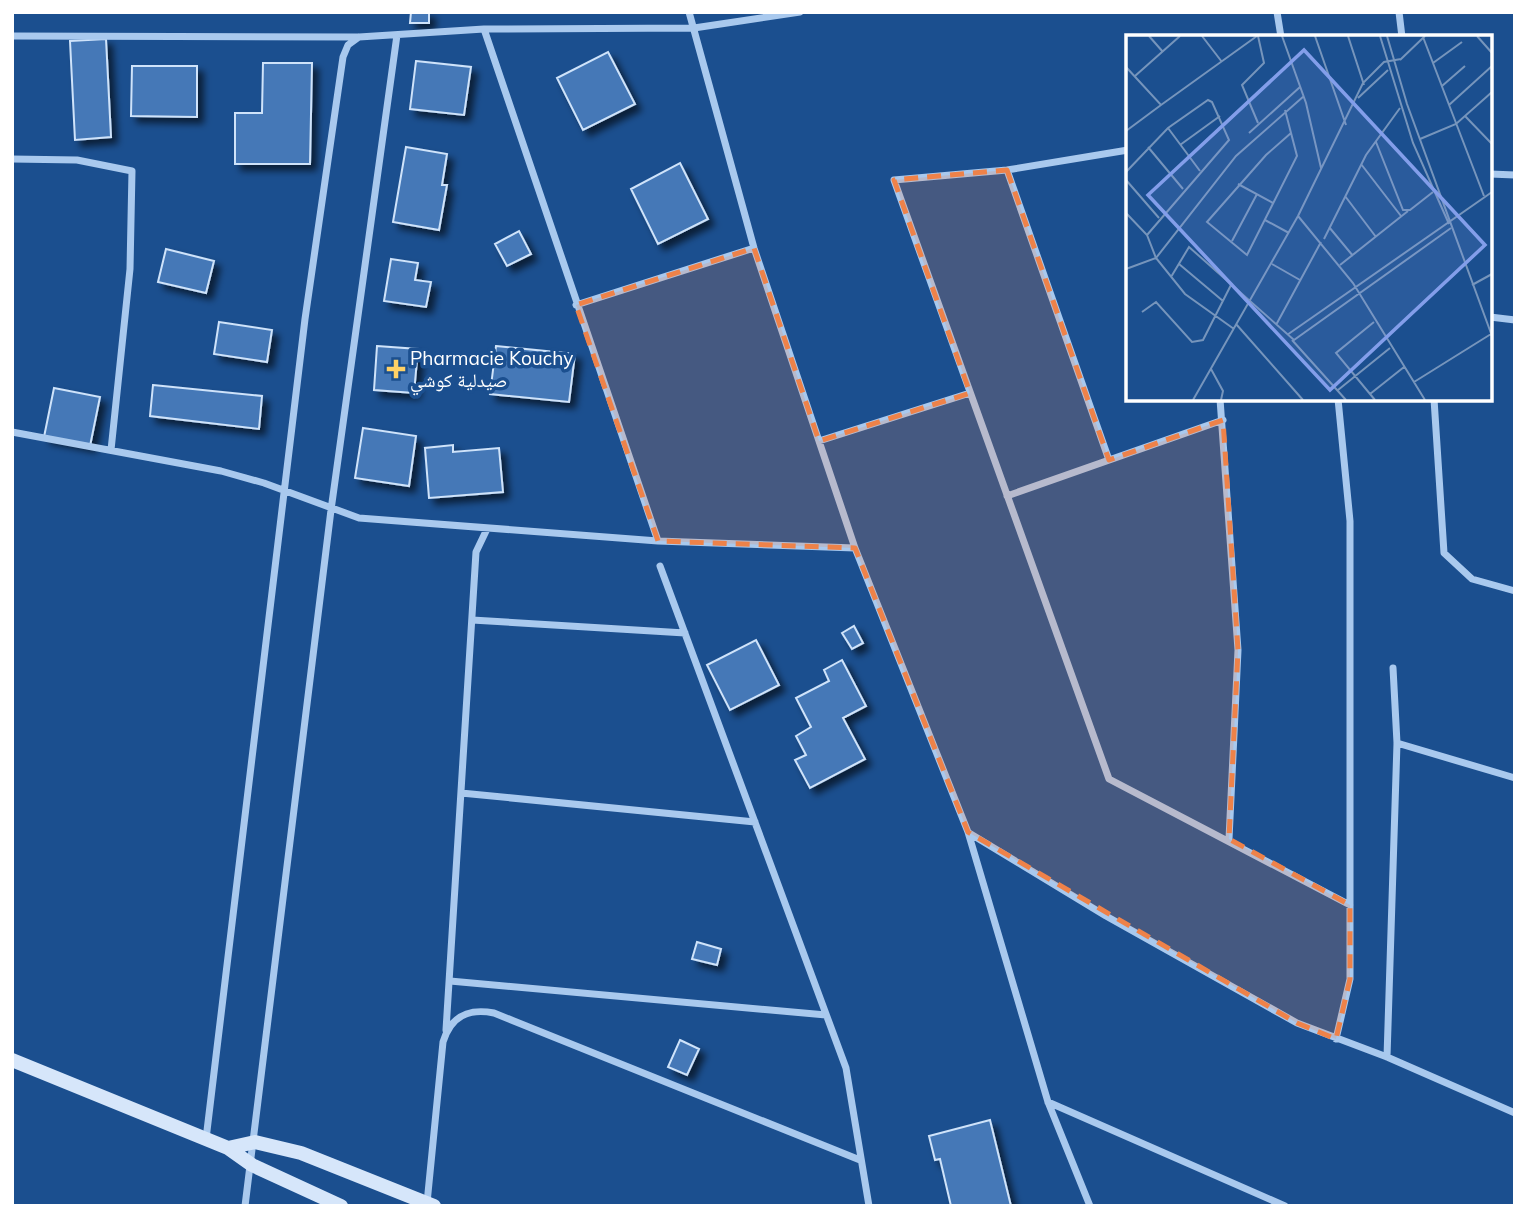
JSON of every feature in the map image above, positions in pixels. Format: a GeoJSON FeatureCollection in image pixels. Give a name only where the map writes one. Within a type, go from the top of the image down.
{"type":"FeatureCollection","features":[{"type":"Feature","properties":{"kind":"street"},"geometry":{"type":"LineString","coordinates":[[689,12],[754,248],[855,548],[968,832],[1048,1102],[1090,1206]]}},
{"type":"Feature","properties":{"kind":"street"},"geometry":{"type":"LineString","coordinates":[[12,36],[359,37],[484,29],[694,28],[800,12]]}},
{"type":"Feature","properties":{"kind":"street"},"geometry":{"type":"LineString","coordinates":[[1277,12],[1281,35]]}},
{"type":"Feature","properties":{"kind":"street"},"geometry":{"type":"LineString","coordinates":[[1399,12],[1402,35]]}},
{"type":"Feature","properties":{"kind":"street"},"geometry":{"type":"LineString","coordinates":[[484,29],[658,541]]}},
{"type":"Feature","properties":{"kind":"street"},"geometry":{"type":"LineString","coordinates":[[245,1206],[331,510],[397,35]]}},
{"type":"Feature","properties":{"kind":"street"},"geometry":{"type":"LineString","coordinates":[[206,1140],[305,319],[343,57],[348,45],[359,37]]}},
{"type":"Feature","properties":{"kind":"street"},"geometry":{"type":"LineString","coordinates":[[1126,150],[1007,170],[894,180],[1109,779],[1229,839],[1350,905]]}},
{"type":"Feature","properties":{"kind":"street"},"geometry":{"type":"LineString","coordinates":[[12,159],[77,160],[132,171],[131,269],[111,450]]}},
{"type":"Feature","properties":{"kind":"street"},"geometry":{"type":"LineString","coordinates":[[1007,170],[1109,460]]}},
{"type":"Feature","properties":{"kind":"street"},"geometry":{"type":"LineString","coordinates":[[1492,174],[1515,175]]}},
{"type":"Feature","properties":{"kind":"street"},"geometry":{"type":"LineString","coordinates":[[576,305],[754,248]]}},
{"type":"Feature","properties":{"kind":"street"},"geometry":{"type":"LineString","coordinates":[[1492,317],[1515,320]]}},
{"type":"Feature","properties":{"kind":"street"},"geometry":{"type":"LineString","coordinates":[[819,441],[970,393]]}},
{"type":"Feature","properties":{"kind":"street"},"geometry":{"type":"LineString","coordinates":[[1220,401],[1238,650],[1229,839]]}},
{"type":"Feature","properties":{"kind":"street"},"geometry":{"type":"LineString","coordinates":[[1336,1039],[1350,979],[1350,521],[1338,401]]}},
{"type":"Feature","properties":{"kind":"street"},"geometry":{"type":"LineString","coordinates":[[1434,401],[1444,553],[1472,579],[1515,591]]}},
{"type":"Feature","properties":{"kind":"street"},"geometry":{"type":"LineString","coordinates":[[1007,496],[1223,419]]}},
{"type":"Feature","properties":{"kind":"street"},"geometry":{"type":"LineString","coordinates":[[12,432],[221,471],[359,518],[658,541],[855,548]]}},
{"type":"Feature","properties":{"kind":"street"},"geometry":{"type":"LineString","coordinates":[[228,1148],[255,1142],[301,1153],[431,1204],[450,981],[476,552],[487,529]]}},
{"type":"Feature","properties":{"kind":"street"},"geometry":{"type":"LineString","coordinates":[[660,566],[846,1068],[869,1206]]}},
{"type":"Feature","properties":{"kind":"street"},"geometry":{"type":"LineString","coordinates":[[472,620],[685,633]]}},
{"type":"Feature","properties":{"kind":"street"},"geometry":{"type":"LineString","coordinates":[[1387,1057],[1397,743],[1393,667]]}},
{"type":"Feature","properties":{"kind":"street"},"geometry":{"type":"LineString","coordinates":[[1397,743],[1515,778]]}},
{"type":"Feature","properties":{"kind":"street"},"geometry":{"type":"LineString","coordinates":[[461,793],[755,821]]}},
{"type":"Feature","properties":{"kind":"street"},"geometry":{"type":"LineString","coordinates":[[968,832],[1106,916],[1297,1023],[1387,1057],[1515,1113]]}},
{"type":"Feature","properties":{"kind":"street"},"geometry":{"type":"LineString","coordinates":[[450,981],[826,1015]]}},
{"type":"Feature","properties":{"kind":"street"},"geometry":{"type":"LineString","coordinates":[[446,1031],[461,1015],[472,1011],[494,1013],[860,1160]]}},
{"type":"Feature","properties":{"kind":"street"},"geometry":{"type":"LineString","coordinates":[[12,1060],[228,1148],[252,1165],[341,1206]]}},
{"type":"Feature","properties":{"kind":"street"},"geometry":{"type":"LineString","coordinates":[[1048,1102],[1285,1206]]}},
{"type":"Feature","properties":{"kind":"highlighted area"},"geometry":{"type":"Polygon","coordinates":[[[1007,170],[1109,460],[1223,420],[1238,650],[1229,839],[1350,905],[1350,979],[1336,1039],[1297,1023],[968,832],[855,548],[658,541],[576,305],[754,248],[819,441],[970,393],[894,180],[1007,170]]]}},
{"type":"Feature","properties":{"kind":"building"},"geometry":{"type":"Polygon","coordinates":[[[411,12],[429,12],[429,23],[410,23],[411,12]]]}},
{"type":"Feature","properties":{"kind":"building"},"geometry":{"type":"Polygon","coordinates":[[[106,39],[111,137],[75,140],[70,41],[106,39]]]}},
{"type":"Feature","properties":{"kind":"building"},"geometry":{"type":"Polygon","coordinates":[[[608,52],[635,104],[583,130],[557,78],[608,52]]]}},
{"type":"Feature","properties":{"kind":"building"},"geometry":{"type":"Polygon","coordinates":[[[416,61],[471,67],[464,115],[410,109],[416,61]]]}},
{"type":"Feature","properties":{"kind":"building"},"geometry":{"type":"Polygon","coordinates":[[[263,63],[312,63],[310,164],[235,164],[235,113],[262,113],[263,63]]]}},
{"type":"Feature","properties":{"kind":"building"},"geometry":{"type":"Polygon","coordinates":[[[132,66],[197,66],[197,117],[131,116],[132,66]]]}},
{"type":"Feature","properties":{"kind":"building"},"geometry":{"type":"Polygon","coordinates":[[[406,147],[447,154],[442,185],[447,185],[439,230],[393,222],[406,147]]]}},
{"type":"Feature","properties":{"kind":"building"},"geometry":{"type":"Polygon","coordinates":[[[680,163],[708,219],[658,244],[631,189],[680,163]]]}},
{"type":"Feature","properties":{"kind":"building"},"geometry":{"type":"Polygon","coordinates":[[[519,231],[531,254],[507,266],[495,244],[519,231]]]}},
{"type":"Feature","properties":{"kind":"building"},"geometry":{"type":"Polygon","coordinates":[[[166,249],[214,261],[206,293],[158,282],[166,249]]]}},
{"type":"Feature","properties":{"kind":"building"},"geometry":{"type":"Polygon","coordinates":[[[391,259],[418,263],[415,280],[431,282],[426,307],[384,301],[391,259]]]}},
{"type":"Feature","properties":{"kind":"building"},"geometry":{"type":"Polygon","coordinates":[[[219,322],[272,330],[267,362],[214,354],[219,322]]]}},
{"type":"Feature","properties":{"kind":"building","name":"Pharmacie Kouchy صيدلية كوشي"},"geometry":{"type":"Polygon","coordinates":[[[377,346],[418,349],[414,393],[374,390],[377,346]]]}},
{"type":"Feature","properties":{"kind":"building"},"geometry":{"type":"Polygon","coordinates":[[[496,346],[575,354],[569,402],[490,394],[496,346]]]}},
{"type":"Feature","properties":{"kind":"building"},"geometry":{"type":"Polygon","coordinates":[[[153,385],[262,396],[259,429],[150,416],[153,385]]]}},
{"type":"Feature","properties":{"kind":"building"},"geometry":{"type":"Polygon","coordinates":[[[54,388],[100,397],[90,446],[44,437],[54,388]]]}},
{"type":"Feature","properties":{"kind":"building"},"geometry":{"type":"Polygon","coordinates":[[[363,428],[416,436],[409,486],[355,478],[363,428]]]}},
{"type":"Feature","properties":{"kind":"building"},"geometry":{"type":"Polygon","coordinates":[[[453,445],[453,452],[499,448],[503,492],[429,498],[425,448],[453,445]]]}},
{"type":"Feature","properties":{"kind":"building"},"geometry":{"type":"Polygon","coordinates":[[[854,626],[863,643],[852,649],[842,633],[854,626]]]}},
{"type":"Feature","properties":{"kind":"building"},"geometry":{"type":"Polygon","coordinates":[[[756,640],[779,685],[730,710],[707,665],[756,640]]]}},
{"type":"Feature","properties":{"kind":"building"},"geometry":{"type":"Polygon","coordinates":[[[842,660],[866,706],[843,718],[865,759],[810,788],[795,760],[806,755],[796,736],[811,727],[796,698],[829,681],[824,670],[842,660]]]}},
{"type":"Feature","properties":{"kind":"building"},"geometry":{"type":"Polygon","coordinates":[[[697,942],[721,949],[717,965],[692,959],[697,942]]]}},
{"type":"Feature","properties":{"kind":"building"},"geometry":{"type":"Polygon","coordinates":[[[680,1040],[699,1049],[687,1075],[668,1067],[680,1040]]]}},
{"type":"Feature","properties":{"kind":"building"},"geometry":{"type":"Polygon","coordinates":[[[990,1120],[1011,1206],[951,1206],[940,1159],[935,1160],[929,1136],[990,1120]]]}},
{"type":"Feature","properties":{"kind":"place","name":"Pharmacie Kouchy صيدلية كوشي"},"geometry":{"type":"Point","coordinates":[396,369]}}]}
